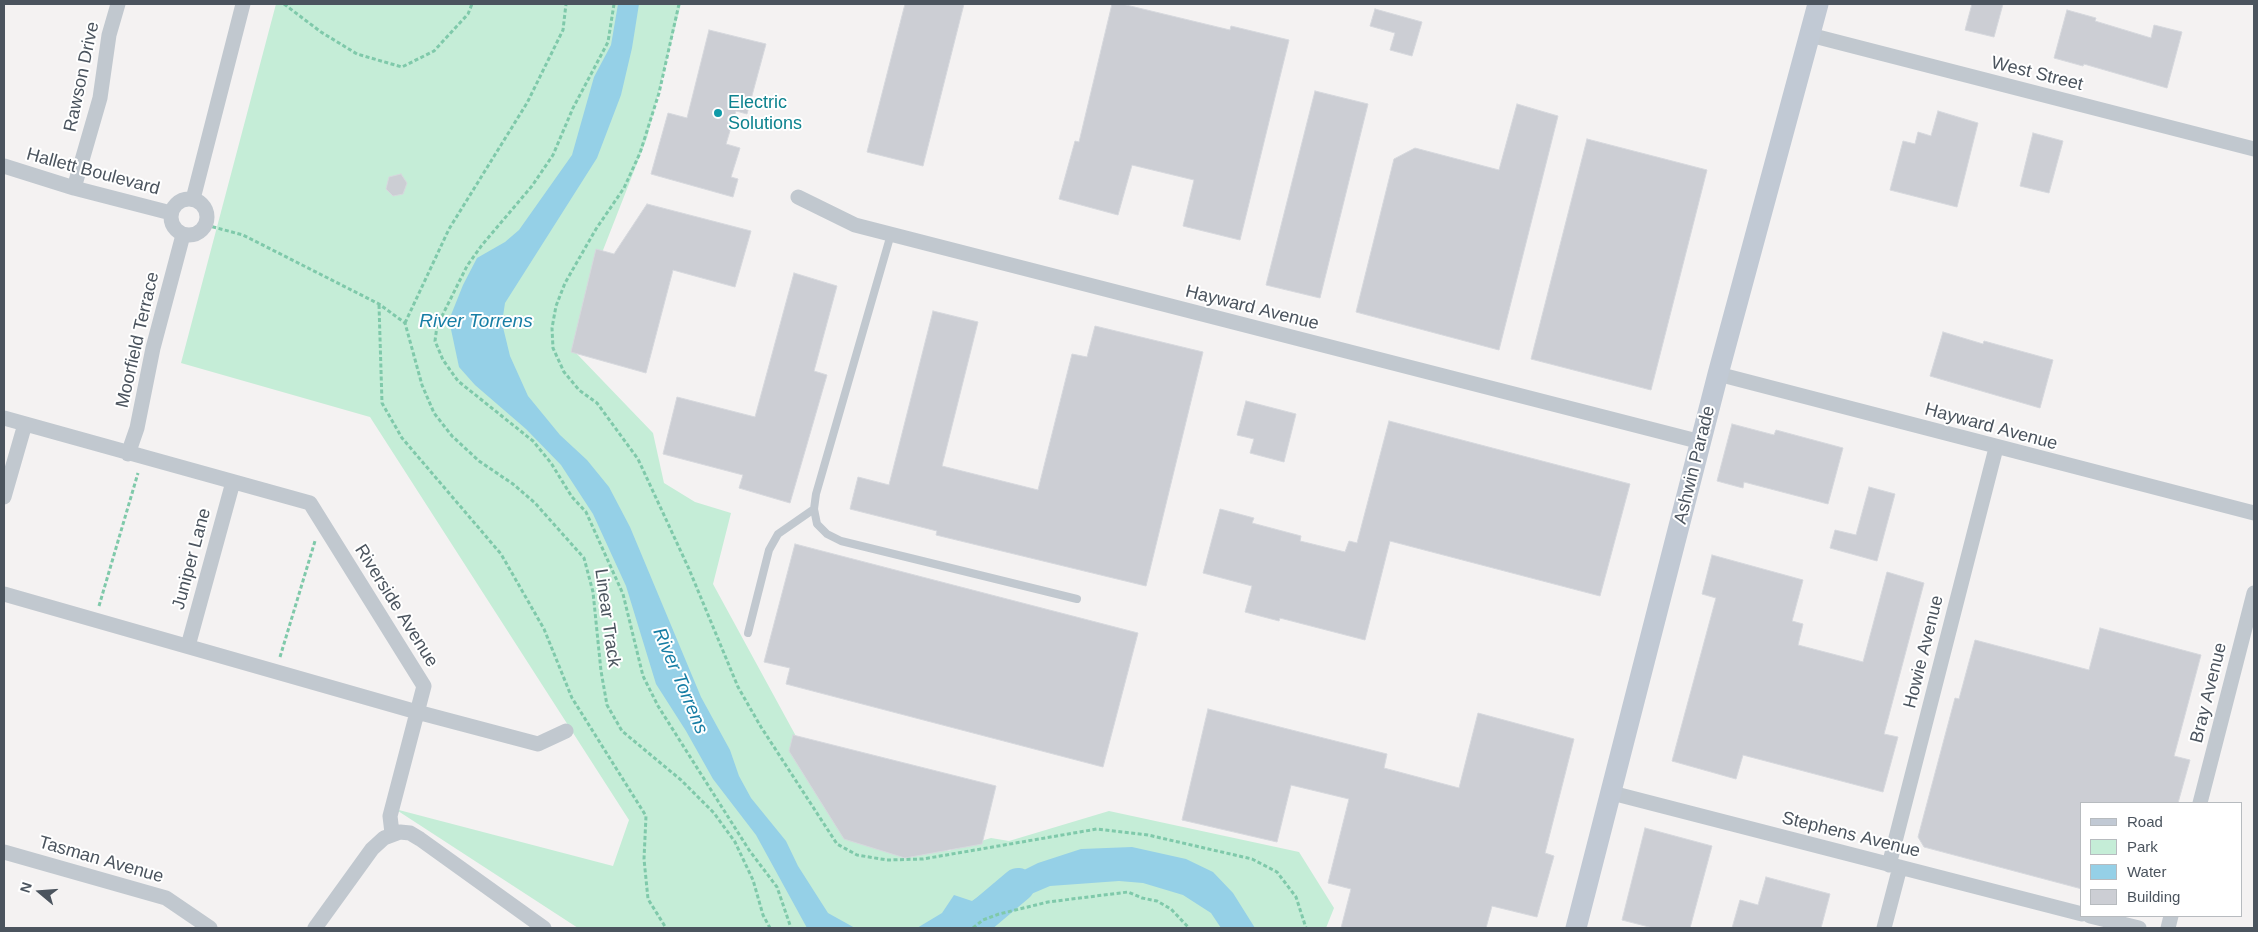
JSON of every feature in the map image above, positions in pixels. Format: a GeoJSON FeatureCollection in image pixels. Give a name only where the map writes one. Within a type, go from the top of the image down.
{"type":"FeatureCollection","features":[{"type":"Feature","properties":{"kind":"street","name":"Rawson Drive"},"geometry":{"type":"LineString","coordinates":[[74,188],[100,98],[108,35],[118,4]]}},
{"type":"Feature","properties":{"kind":"street"},"geometry":{"type":"LineString","coordinates":[[193,199],[243,4]]}},
{"type":"Feature","properties":{"kind":"street","name":"Ashwin Parade"},"geometry":{"type":"LineString","coordinates":[[1576,928],[1612,794],[1718,374],[1818,4]]}},
{"type":"Feature","properties":{"kind":"street","name":"West Street"},"geometry":{"type":"LineString","coordinates":[[1810,34],[2254,149]]}},
{"type":"Feature","properties":{"kind":"street","name":"Hallett Boulevard"},"geometry":{"type":"LineString","coordinates":[[4,166],[74,188],[172,213]]}},
{"type":"Feature","properties":{"kind":"street","name":"Hayward Avenue"},"geometry":{"type":"LineString","coordinates":[[798,196],[855,225],[1701,442]]}},
{"type":"Feature","properties":{"kind":"street"},"geometry":{"type":"LineString","coordinates":[[193,199],[205,209],[206,225],[196,234],[183,235],[173,226],[172,213],[180,202],[193,199]]}},
{"type":"Feature","properties":{"kind":"street","name":"Moorfield Terrace"},"geometry":{"type":"LineString","coordinates":[[135,456],[137,428],[153,348],[183,235]]}},
{"type":"Feature","properties":{"kind":"street","name":"Hayward Avenue"},"geometry":{"type":"LineString","coordinates":[[1718,374],[1996,448],[2254,513]]}},
{"type":"Feature","properties":{"kind":"street","name":"Riverside Avenue"},"geometry":{"type":"LineString","coordinates":[[4,418],[135,456],[310,503],[424,686],[390,816],[392,833]]}},
{"type":"Feature","properties":{"kind":"street"},"geometry":{"type":"LineString","coordinates":[[4,497],[25,424]]}},
{"type":"Feature","properties":{"kind":"street","name":"Howie Avenue"},"geometry":{"type":"LineString","coordinates":[[1884,928],[1894,866],[1996,448]]}},
{"type":"Feature","properties":{"kind":"street","name":"Juniper Lane"},"geometry":{"type":"LineString","coordinates":[[188,646],[233,482]]}},
{"type":"Feature","properties":{"kind":"street","name":"Bray Avenue"},"geometry":{"type":"LineString","coordinates":[[2200,802],[2254,593]]}},
{"type":"Feature","properties":{"kind":"street"},"geometry":{"type":"LineString","coordinates":[[4,594],[417,712],[538,744],[566,731]]}},
{"type":"Feature","properties":{"kind":"street","name":"Stephens Avenue"},"geometry":{"type":"LineString","coordinates":[[1612,794],[2080,913]]}},
{"type":"Feature","properties":{"kind":"street"},"geometry":{"type":"LineString","coordinates":[[315,928],[372,849],[392,833],[410,833],[420,839],[544,928]]}},
{"type":"Feature","properties":{"kind":"street","name":"Tasman Avenue"},"geometry":{"type":"LineString","coordinates":[[4,852],[166,898],[210,928]]}},
{"type":"Feature","properties":{"kind":"street"},"geometry":{"type":"LineString","coordinates":[[2094,917],[2139,928]]}},
{"type":"Feature","properties":{"kind":"lane"},"geometry":{"type":"LineString","coordinates":[[891,234],[816,494],[814,509],[816,524],[827,534],[841,541],[1078,599]]}},
{"type":"Feature","properties":{"kind":"lane"},"geometry":{"type":"LineString","coordinates":[[748,633],[769,550],[778,534],[814,509]]}},
{"type":"Feature","properties":{"kind":"path"},"geometry":{"type":"LineString","coordinates":[[284,4],[321,32],[357,54],[402,67],[434,51],[468,14],[472,4]]}},
{"type":"Feature","properties":{"kind":"path"},"geometry":{"type":"LineString","coordinates":[[206,225],[243,234],[378,304],[405,323],[449,229],[528,103],[563,30],[566,4]]}},
{"type":"Feature","properties":{"kind":"path"},"geometry":{"type":"LineString","coordinates":[[614,4],[608,42],[573,108],[553,155],[532,186],[482,245],[467,266],[437,326],[435,341],[443,360],[458,381],[533,441],[552,463],[572,497],[586,512],[623,594],[643,676],[658,706],[749,850],[777,887],[791,928]]}},
{"type":"Feature","properties":{"kind":"path"},"geometry":{"type":"LineString","coordinates":[[679,4],[660,93],[640,153],[624,188],[596,229],[565,283],[556,306],[552,328],[553,348],[564,372],[579,390],[597,403],[638,459],[689,569],[738,687],[761,727],[837,844],[857,855],[887,860],[923,859],[1098,829],[1148,835],[1252,859],[1278,872],[1296,896],[1306,928]]}},
{"type":"Feature","properties":{"kind":"path"},"geometry":{"type":"LineString","coordinates":[[378,304],[382,403],[402,438],[501,554],[544,629],[572,698],[646,816],[644,859],[648,899],[666,928]]}},
{"type":"Feature","properties":{"kind":"path","name":"Linear Track"},"geometry":{"type":"LineString","coordinates":[[405,323],[422,384],[434,413],[452,436],[479,461],[513,484],[535,502],[560,528],[584,558],[593,592],[601,671],[607,705],[622,730],[648,755],[681,780],[714,813],[735,842],[753,880],[770,928]]}},
{"type":"Feature","properties":{"kind":"path"},"geometry":{"type":"LineString","coordinates":[[95,621],[135,456]]}},
{"type":"Feature","properties":{"kind":"path"},"geometry":{"type":"LineString","coordinates":[[276,672],[321,521]]}},
{"type":"Feature","properties":{"kind":"path"},"geometry":{"type":"LineString","coordinates":[[972,928],[983,920],[999,914],[1048,902],[1128,892],[1142,898],[1157,901],[1170,908],[1190,928]]}},
{"type":"Feature","properties":{"kind":"green space"},"geometry":{"type":"Polygon","coordinates":[[[276,4],[681,4],[647,138],[596,268],[577,354],[653,433],[664,483],[695,502],[731,513],[713,584],[846,828],[948,851],[991,838],[1009,841],[1109,811],[1299,852],[1334,908],[1326,928],[578,928],[395,809],[613,866],[629,820],[370,417],[181,363],[276,4]]]}},
{"type":"Feature","properties":{"kind":"water","name":"River Torrens"},"geometry":{"type":"Polygon","coordinates":[[[618,4],[639,4],[632,48],[621,95],[597,158],[505,303],[502,323],[510,356],[528,396],[560,435],[587,460],[609,487],[630,527],[701,697],[730,750],[739,776],[751,798],[786,841],[798,866],[828,913],[855,928],[807,928],[756,835],[713,779],[686,731],[656,684],[626,586],[593,514],[561,465],[526,429],[475,385],[459,367],[449,320],[463,285],[477,258],[505,242],[519,230],[572,155],[594,77],[611,45],[618,4]]]}},
{"type":"Feature","properties":{"kind":"water"},"geometry":{"type":"Polygon","coordinates":[[[1132,847],[1186,859],[1213,872],[1233,893],[1255,928],[1221,928],[1211,913],[1183,895],[1143,883],[1119,881],[1050,886],[970,920],[957,928],[917,928],[942,913],[954,895],[972,901],[1002,881],[1038,863],[1081,849],[1132,847]]]}},
{"type":"Feature","properties":{"kind":"building"},"geometry":{"type":"Polygon","coordinates":[[[905,4],[964,4],[923,166],[867,152],[905,4]]]}},
{"type":"Feature","properties":{"kind":"building"},"geometry":{"type":"Polygon","coordinates":[[[1112,4],[1122,4],[1230,30],[1231,26],[1289,40],[1240,240],[1183,226],[1194,180],[1132,165],[1118,215],[1059,199],[1075,141],[1079,142],[1112,4]]]}},
{"type":"Feature","properties":{"kind":"building"},"geometry":{"type":"Polygon","coordinates":[[[1972,4],[2003,4],[1994,37],[1965,30],[1972,4]]]}},
{"type":"Feature","properties":{"kind":"building"},"geometry":{"type":"Polygon","coordinates":[[[1375,9],[1422,22],[1412,56],[1390,50],[1395,33],[1370,26],[1375,9]]]}},
{"type":"Feature","properties":{"kind":"building"},"geometry":{"type":"Polygon","coordinates":[[[2067,10],[2096,18],[2095,21],[2151,38],[2154,25],[2182,32],[2167,88],[2084,64],[2083,66],[2054,58],[2067,10]]]}},
{"type":"Feature","properties":{"kind":"building","name":"Electric Solutions"},"geometry":{"type":"Polygon","coordinates":[[[709,30],[766,44],[747,114],[736,111],[726,144],[740,148],[731,177],[738,179],[733,197],[651,174],[668,113],[687,118],[709,30]]]}},
{"type":"Feature","properties":{"kind":"building"},"geometry":{"type":"Polygon","coordinates":[[[1315,91],[1368,104],[1320,298],[1266,285],[1315,91]]]}},
{"type":"Feature","properties":{"kind":"building"},"geometry":{"type":"Polygon","coordinates":[[[1517,104],[1558,116],[1499,350],[1356,312],[1394,159],[1415,148],[1499,170],[1517,104]]]}},
{"type":"Feature","properties":{"kind":"building"},"geometry":{"type":"Polygon","coordinates":[[[1938,111],[1978,123],[1957,207],[1890,190],[1903,141],[1915,144],[1918,132],[1931,136],[1938,111]]]}},
{"type":"Feature","properties":{"kind":"building"},"geometry":{"type":"Polygon","coordinates":[[[2033,133],[2063,141],[2049,193],[2020,186],[2033,133]]]}},
{"type":"Feature","properties":{"kind":"building"},"geometry":{"type":"Polygon","coordinates":[[[1587,139],[1707,170],[1651,390],[1531,359],[1587,139]]]}},
{"type":"Feature","properties":{"kind":"building"},"geometry":{"type":"Polygon","coordinates":[[[401,174],[407,183],[403,194],[393,196],[386,189],[389,177],[401,174]]]}},
{"type":"Feature","properties":{"kind":"building"},"geometry":{"type":"Polygon","coordinates":[[[647,204],[751,231],[735,287],[673,270],[646,373],[571,352],[596,249],[614,254],[647,204]]]}},
{"type":"Feature","properties":{"kind":"building"},"geometry":{"type":"Polygon","coordinates":[[[794,273],[837,286],[814,371],[827,375],[790,503],[739,488],[743,475],[663,454],[677,397],[755,417],[794,273]]]}},
{"type":"Feature","properties":{"kind":"building"},"geometry":{"type":"Polygon","coordinates":[[[933,311],[978,322],[942,466],[1038,490],[1072,354],[1087,357],[1095,326],[1203,352],[1146,586],[936,535],[937,531],[850,509],[858,477],[889,485],[933,311]]]}},
{"type":"Feature","properties":{"kind":"building"},"geometry":{"type":"Polygon","coordinates":[[[1943,332],[1983,344],[1984,341],[2053,360],[2040,408],[1930,376],[1943,332]]]}},
{"type":"Feature","properties":{"kind":"building"},"geometry":{"type":"Polygon","coordinates":[[[1246,401],[1296,414],[1284,462],[1250,453],[1254,439],[1237,435],[1246,401]]]}},
{"type":"Feature","properties":{"kind":"building"},"geometry":{"type":"Polygon","coordinates":[[[1389,421],[1630,484],[1600,596],[1390,541],[1365,640],[1280,618],[1279,621],[1245,612],[1252,586],[1203,573],[1220,509],[1254,518],[1252,523],[1301,536],[1300,541],[1345,552],[1349,541],[1357,543],[1389,421]]]}},
{"type":"Feature","properties":{"kind":"building"},"geometry":{"type":"Polygon","coordinates":[[[1732,424],[1774,435],[1776,430],[1843,448],[1828,504],[1744,482],[1743,488],[1717,481],[1732,424]]]}},
{"type":"Feature","properties":{"kind":"building"},"geometry":{"type":"Polygon","coordinates":[[[1869,487],[1895,494],[1877,561],[1830,548],[1835,530],[1856,535],[1869,487]]]}},
{"type":"Feature","properties":{"kind":"building"},"geometry":{"type":"Polygon","coordinates":[[[795,544],[1138,633],[1103,767],[786,684],[790,668],[764,662],[795,544]]]}},
{"type":"Feature","properties":{"kind":"building"},"geometry":{"type":"Polygon","coordinates":[[[1712,555],[1803,580],[1792,621],[1803,624],[1798,645],[1863,662],[1887,572],[1924,583],[1884,734],[1898,737],[1883,792],[1743,755],[1736,779],[1672,761],[1716,598],[1702,594],[1712,555]]]}},
{"type":"Feature","properties":{"kind":"building"},"geometry":{"type":"Polygon","coordinates":[[[2100,628],[2201,655],[2174,756],[2190,760],[2178,802],[2080,802],[2080,888],[1924,847],[1918,837],[1955,698],[1959,699],[1975,640],[2089,670],[2100,628]]]}},
{"type":"Feature","properties":{"kind":"building"},"geometry":{"type":"Polygon","coordinates":[[[1208,709],[1387,754],[1384,768],[1459,788],[1478,713],[1574,739],[1545,853],[1554,856],[1537,917],[1492,906],[1486,928],[1341,928],[1351,889],[1328,883],[1349,799],[1291,785],[1277,842],[1182,820],[1208,709]]]}},
{"type":"Feature","properties":{"kind":"building"},"geometry":{"type":"Polygon","coordinates":[[[793,735],[996,786],[982,844],[905,858],[844,839],[789,751],[793,735]]]}},
{"type":"Feature","properties":{"kind":"building"},"geometry":{"type":"Polygon","coordinates":[[[1645,828],[1712,846],[1690,928],[1653,928],[1622,920],[1645,828]]]}},
{"type":"Feature","properties":{"kind":"building"},"geometry":{"type":"Polygon","coordinates":[[[1766,877],[1830,894],[1821,928],[1732,928],[1740,900],[1758,905],[1766,877]]]}},
{"type":"Feature","properties":{"kind":"waterway","name":"River Torrens"},"geometry":{"type":"LineString","coordinates":[[967,928],[1018,885]]}},
{"type":"Feature","properties":{"kind":"place","name":"Electric Solutions"},"geometry":{"type":"Point","coordinates":[718,113]}}]}
